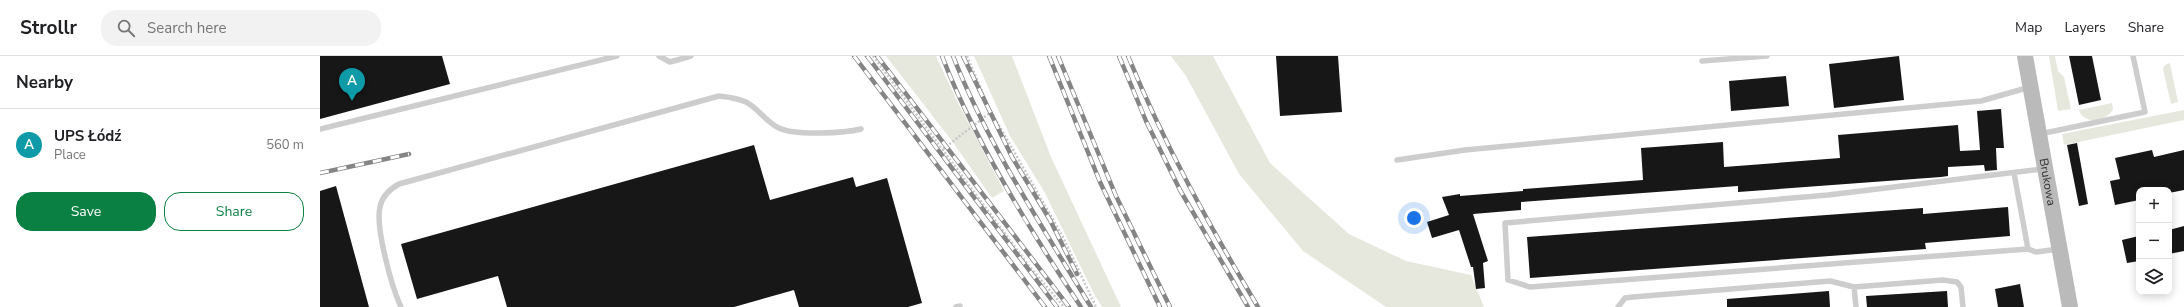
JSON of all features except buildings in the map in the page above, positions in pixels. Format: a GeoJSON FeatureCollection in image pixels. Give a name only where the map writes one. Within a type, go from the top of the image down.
{"type":"FeatureCollection","features":[{"type":"Feature","properties":{"kind":"street","name":"Brukowa"},"geometry":{"type":"LineString","coordinates":[[2025,56],[2070,307]]}},
{"type":"Feature","properties":{"kind":"lane"},"geometry":{"type":"LineString","coordinates":[[320,129],[617,56]]}},
{"type":"Feature","properties":{"kind":"lane"},"geometry":{"type":"LineString","coordinates":[[659,56],[670,62],[691,56]]}},
{"type":"Feature","properties":{"kind":"lane"},"geometry":{"type":"LineString","coordinates":[[1702,61],[1767,56]]}},
{"type":"Feature","properties":{"kind":"lane"},"geometry":{"type":"LineString","coordinates":[[2040,134],[2145,112],[2133,56]]}},
{"type":"Feature","properties":{"kind":"lane"},"geometry":{"type":"LineString","coordinates":[[1397,160],[1465,150],[1981,101],[2031,86]]}},
{"type":"Feature","properties":{"kind":"lane"},"geometry":{"type":"LineString","coordinates":[[401,307],[379,226],[380,207],[383,198],[390,189],[399,184],[719,96],[736,98],[747,102],[768,122],[780,129],[844,133],[861,129]]}},
{"type":"Feature","properties":{"kind":"lane"},"geometry":{"type":"LineString","coordinates":[[2046,169],[1828,195],[1505,223],[1508,280],[1530,287],[2028,249],[2036,252],[2060,249]]}},
{"type":"Feature","properties":{"kind":"lane"},"geometry":{"type":"LineString","coordinates":[[2014,173],[2028,249]]}},
{"type":"Feature","properties":{"kind":"lane"},"geometry":{"type":"LineString","coordinates":[[1618,307],[1625,298],[1633,297],[1830,282],[1854,287],[1952,280],[1957,282],[1961,287],[1962,307]]}},
{"type":"Feature","properties":{"kind":"lane"},"geometry":{"type":"LineString","coordinates":[[1854,287],[1856,307]]}},
{"type":"Feature","properties":{"kind":"path"},"geometry":{"type":"LineString","coordinates":[[873,56],[1029,266],[1064,307]]}},
{"type":"Feature","properties":{"kind":"path"},"geometry":{"type":"LineString","coordinates":[[967,56],[991,112],[1063,237],[1096,307]]}},
{"type":"Feature","properties":{"kind":"path"},"geometry":{"type":"LineString","coordinates":[[943,149],[991,112]]}},
{"type":"Feature","properties":{"kind":"shaded area"},"geometry":{"type":"Polygon","coordinates":[[[886,56],[936,56],[957,101],[1004,191],[992,198],[952,141],[886,56]]]}},
{"type":"Feature","properties":{"kind":"shaded area"},"geometry":{"type":"Polygon","coordinates":[[[974,56],[1012,56],[1051,157],[1121,307],[1102,307],[1093,292],[1045,193],[1010,136],[974,56]]]}},
{"type":"Feature","properties":{"kind":"shaded area"},"geometry":{"type":"Polygon","coordinates":[[[1171,56],[1213,56],[1270,163],[1349,234],[1406,261],[1471,275],[1484,307],[1386,307],[1303,251],[1239,174],[1186,76],[1171,56]]]}},
{"type":"Feature","properties":{"kind":"shaded area"},"geometry":{"type":"Polygon","coordinates":[[[2049,56],[2055,56],[2058,71],[2064,77],[2071,109],[2058,111],[2049,56]]]}},
{"type":"Feature","properties":{"kind":"shaded area"},"geometry":{"type":"Polygon","coordinates":[[[2170,63],[2178,102],[2171,104],[2163,69],[2165,65],[2170,63]]]}},
{"type":"Feature","properties":{"kind":"shaded area"},"geometry":{"type":"Polygon","coordinates":[[[2112,103],[2113,109],[2106,117],[2101,119],[2090,120],[2085,118],[2081,115],[2079,110],[2112,103]]]}},
{"type":"Feature","properties":{"kind":"shaded area"},"geometry":{"type":"Polygon","coordinates":[[[2184,110],[2184,120],[2064,145],[2062,134],[2184,110]]]}},
{"type":"Feature","properties":{"kind":"railway"},"geometry":{"type":"LineString","coordinates":[[854,56],[1045,307]]}},
{"type":"Feature","properties":{"kind":"railway"},"geometry":{"type":"LineString","coordinates":[[867,56],[1057,307]]}},
{"type":"Feature","properties":{"kind":"railway"},"geometry":{"type":"LineString","coordinates":[[877,56],[1069,307]]}},
{"type":"Feature","properties":{"kind":"railway"},"geometry":{"type":"LineString","coordinates":[[942,56],[955,88],[987,153],[1023,217],[1081,307]]}},
{"type":"Feature","properties":{"kind":"railway"},"geometry":{"type":"LineString","coordinates":[[953,56],[982,121],[999,153],[1091,307]]}},
{"type":"Feature","properties":{"kind":"railway"},"geometry":{"type":"LineString","coordinates":[[963,56],[1012,157],[1050,220],[1077,274]]}},
{"type":"Feature","properties":{"kind":"railway"},"geometry":{"type":"LineString","coordinates":[[1049,56],[1100,182],[1160,307]]}},
{"type":"Feature","properties":{"kind":"railway"},"geometry":{"type":"LineString","coordinates":[[1058,56],[1116,196],[1170,307]]}},
{"type":"Feature","properties":{"kind":"railway"},"geometry":{"type":"LineString","coordinates":[[1119,56],[1146,121],[1180,190],[1248,307]]}},
{"type":"Feature","properties":{"kind":"railway"},"geometry":{"type":"LineString","coordinates":[[1128,56],[1142,89],[1188,184],[1258,307]]}},
{"type":"Feature","properties":{"kind":"railway"},"geometry":{"type":"LineString","coordinates":[[320,173],[409,154]]}},
{"type":"Feature","properties":{"kind":"place","name":"UPS Łódź"},"geometry":{"type":"Point","coordinates":[352,101]}}]}
